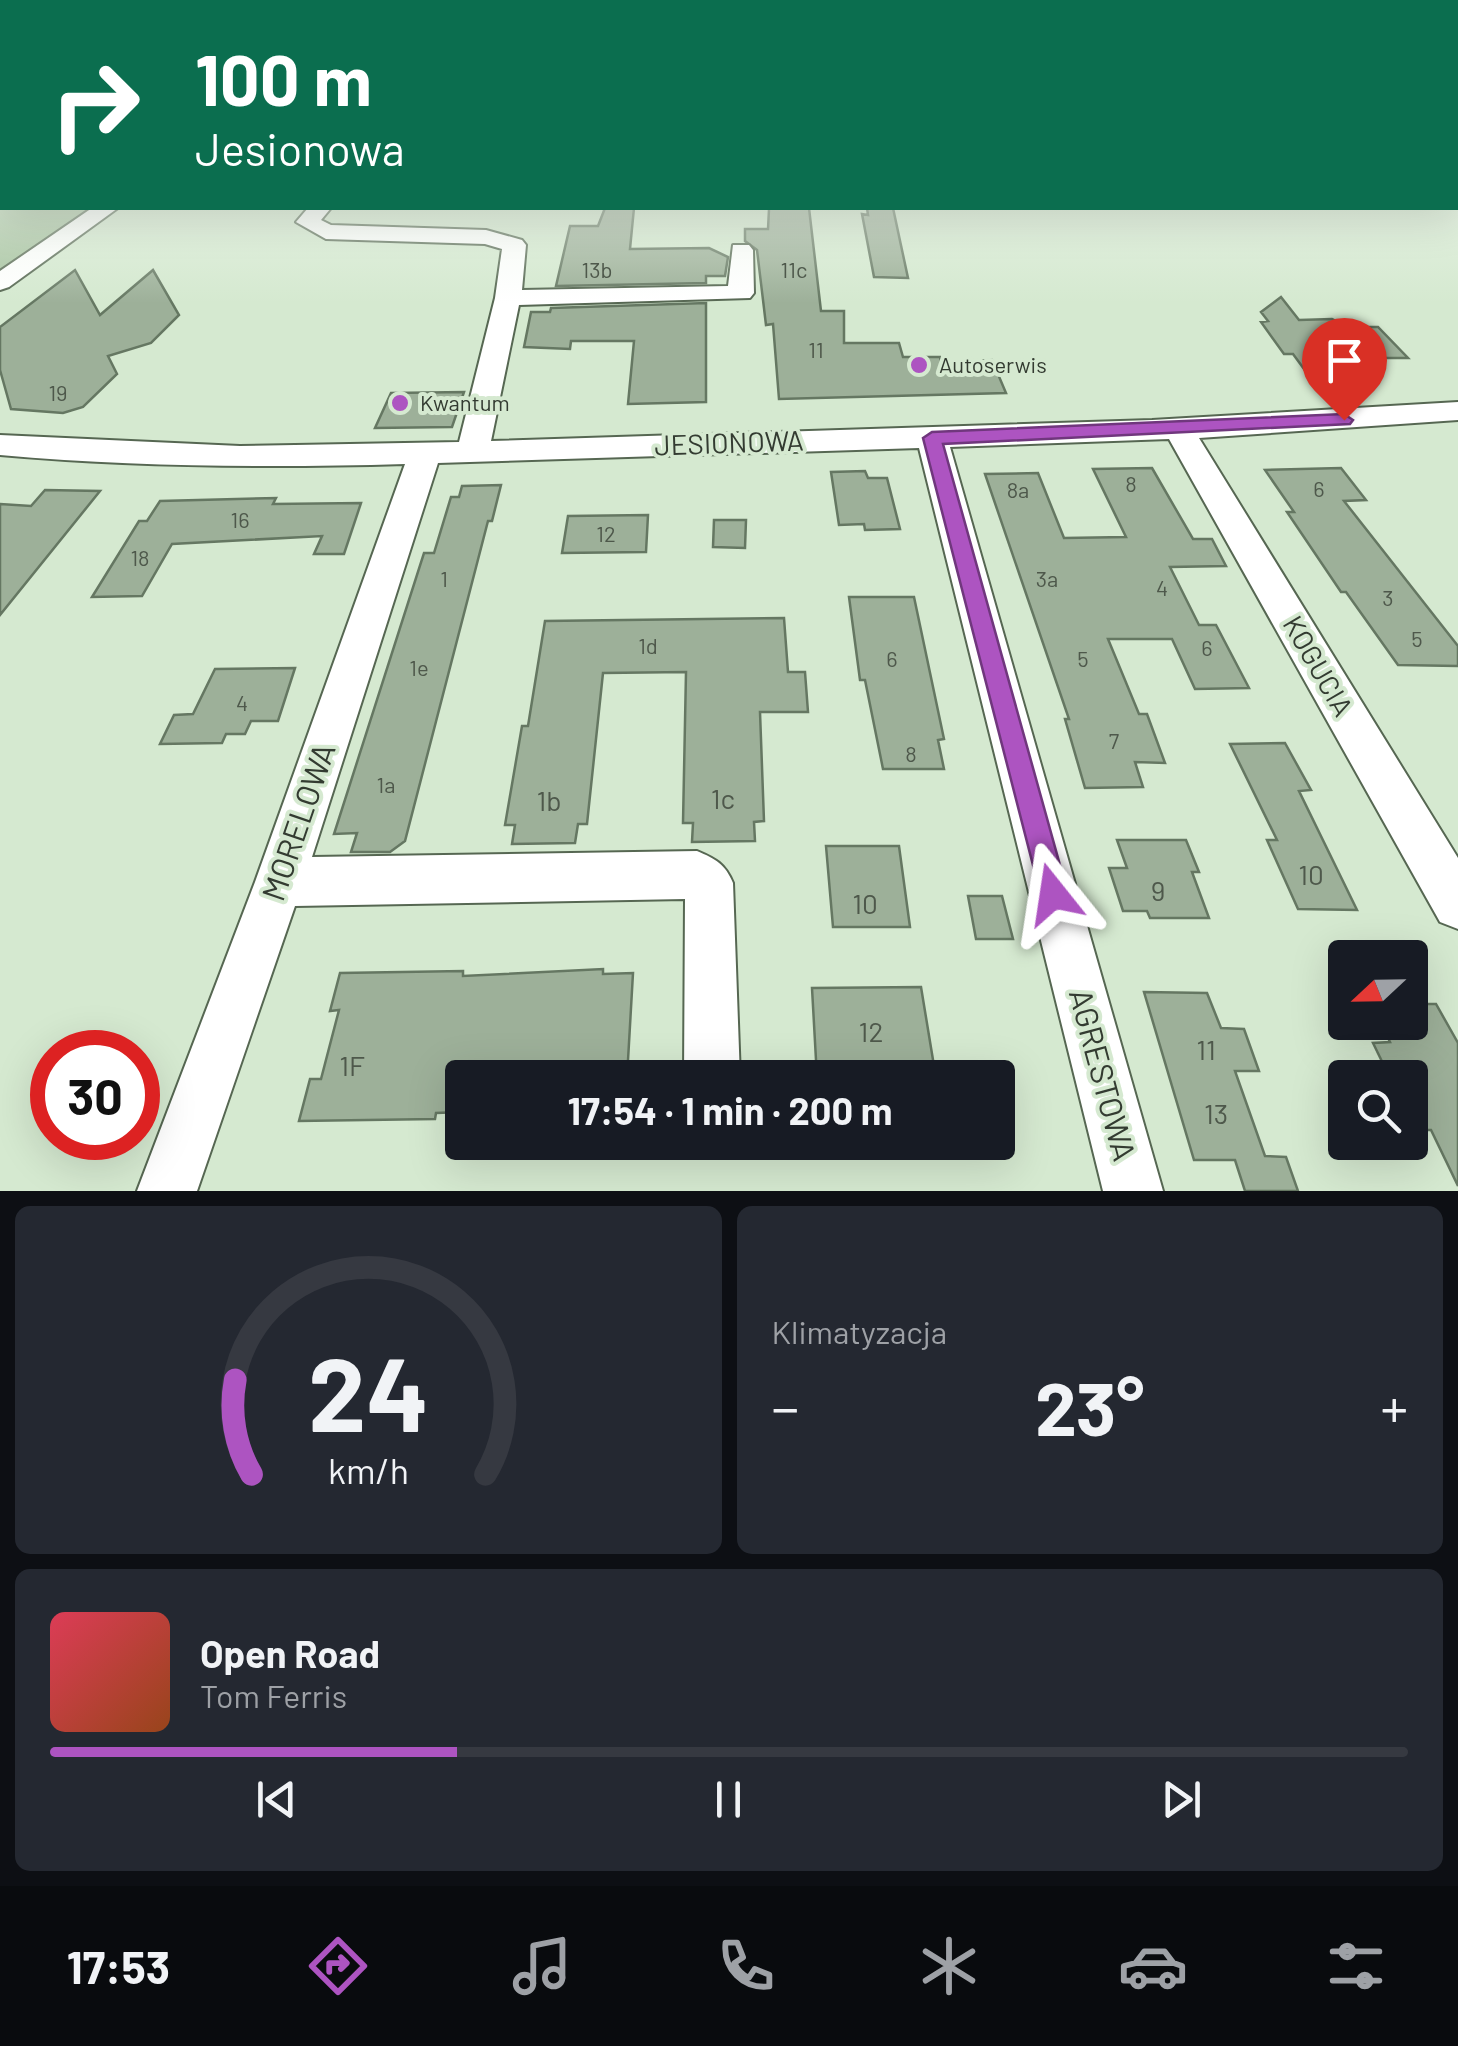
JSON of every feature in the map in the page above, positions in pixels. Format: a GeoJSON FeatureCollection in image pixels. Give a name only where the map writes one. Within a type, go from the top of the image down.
{"type":"FeatureCollection","features":[{"type":"Feature","properties":{"kind":"street"},"geometry":{"type":"LineString","coordinates":[[0,282],[64,238],[82,220],[103,210]]}},
{"type":"Feature","properties":{"kind":"street"},"geometry":{"type":"LineString","coordinates":[[318,210],[307,222],[326,232],[486,236],[514,245],[508,298],[472,450]]}},
{"type":"Feature","properties":{"kind":"street"},"geometry":{"type":"LineString","coordinates":[[508,298],[741,294],[741,250]]}},
{"type":"Feature","properties":{"kind":"street","name":"JESIONOWA"},"geometry":{"type":"LineString","coordinates":[[0,445],[166,455],[426,452],[932,438],[1458,411]]}},
{"type":"Feature","properties":{"kind":"street","name":"KOGUCIA"},"geometry":{"type":"LineString","coordinates":[[1178,428],[1458,904]]}},
{"type":"Feature","properties":{"kind":"street","name":"AGRESTOWA"},"geometry":{"type":"LineString","coordinates":[[932,438],[1132,1191]]}},
{"type":"Feature","properties":{"kind":"street","name":"MORELOWA"},"geometry":{"type":"LineString","coordinates":[[167,1191],[279,882],[426,452]]}},
{"type":"Feature","properties":{"kind":"street"},"geometry":{"type":"LineString","coordinates":[[279,882],[697,875],[709,883],[712,1060]]}},
{"type":"Feature","properties":{"kind":"green space"},"geometry":{"type":"Polygon","coordinates":[[[0,210],[100,210],[0,279],[0,210]]]}},
{"type":"Feature","properties":{"kind":"building"},"geometry":{"type":"Polygon","coordinates":[[[604,210],[634,210],[630,249],[709,248],[728,257],[725,276],[706,276],[706,283],[556,286],[570,226],[598,226],[604,210]]]}},
{"type":"Feature","properties":{"kind":"building"},"geometry":{"type":"Polygon","coordinates":[[[769,210],[809,210],[821,311],[844,311],[844,343],[899,343],[903,357],[940,357],[941,362],[992,360],[1006,393],[779,399],[773,324],[766,325],[757,250],[745,241],[745,229],[768,229],[769,210]]]}},
{"type":"Feature","properties":{"kind":"building"},"geometry":{"type":"Polygon","coordinates":[[[867,210],[893,210],[908,278],[874,277],[862,214],[868,215],[867,210]]]}},
{"type":"Feature","properties":{"kind":"building"},"geometry":{"type":"Polygon","coordinates":[[[75,270],[100,315],[153,270],[179,315],[151,343],[108,356],[117,374],[83,407],[63,413],[11,409],[0,370],[0,327],[75,270]]]}},
{"type":"Feature","properties":{"kind":"building"},"geometry":{"type":"Polygon","coordinates":[[[1281,297],[1299,320],[1332,319],[1348,327],[1378,327],[1408,358],[1329,358],[1351,385],[1315,384],[1293,354],[1284,354],[1261,322],[1268,321],[1261,312],[1281,297]]]}},
{"type":"Feature","properties":{"kind":"building"},"geometry":{"type":"Polygon","coordinates":[[[706,303],[706,402],[628,404],[634,341],[571,341],[570,349],[524,347],[531,312],[706,303]]]}},
{"type":"Feature","properties":{"kind":"building"},"geometry":{"type":"Polygon","coordinates":[[[464,392],[452,427],[375,428],[391,393],[464,392]]]}},
{"type":"Feature","properties":{"kind":"building"},"geometry":{"type":"Polygon","coordinates":[[[1152,468],[1193,539],[1212,539],[1226,566],[1170,567],[1199,625],[1216,625],[1249,688],[1195,689],[1172,639],[1108,639],[1139,714],[1147,714],[1165,763],[1135,762],[1143,787],[1085,788],[1065,719],[1069,719],[985,474],[1038,473],[1064,538],[1126,537],[1093,469],[1152,468]]]}},
{"type":"Feature","properties":{"kind":"building"},"geometry":{"type":"Polygon","coordinates":[[[1341,468],[1366,500],[1344,501],[1458,646],[1458,666],[1398,665],[1346,592],[1341,592],[1287,512],[1294,512],[1265,470],[1341,468]]]}},
{"type":"Feature","properties":{"kind":"building"},"geometry":{"type":"Polygon","coordinates":[[[865,471],[868,478],[887,478],[900,529],[865,530],[864,524],[839,525],[831,472],[865,471]]]}},
{"type":"Feature","properties":{"kind":"building"},"geometry":{"type":"Polygon","coordinates":[[[501,485],[492,521],[488,521],[405,841],[390,852],[351,852],[357,833],[334,834],[424,553],[434,553],[451,497],[459,497],[462,486],[501,485]]]}},
{"type":"Feature","properties":{"kind":"building"},"geometry":{"type":"Polygon","coordinates":[[[45,490],[100,491],[0,615],[0,504],[31,506],[45,490]]]}},
{"type":"Feature","properties":{"kind":"building"},"geometry":{"type":"Polygon","coordinates":[[[276,498],[273,504],[361,503],[344,554],[314,554],[322,536],[172,544],[142,596],[92,597],[139,521],[147,521],[160,501],[276,498]]]}},
{"type":"Feature","properties":{"kind":"building"},"geometry":{"type":"Polygon","coordinates":[[[648,515],[646,552],[562,553],[568,516],[648,515]]]}},
{"type":"Feature","properties":{"kind":"building"},"geometry":{"type":"Polygon","coordinates":[[[714,520],[746,520],[745,548],[713,547],[714,520]]]}},
{"type":"Feature","properties":{"kind":"building"},"geometry":{"type":"Polygon","coordinates":[[[849,597],[914,597],[944,739],[938,740],[944,769],[883,769],[865,680],[860,680],[849,597]]]}},
{"type":"Feature","properties":{"kind":"building"},"geometry":{"type":"Polygon","coordinates":[[[784,618],[788,672],[805,672],[808,712],[760,712],[764,821],[754,822],[755,841],[692,842],[693,823],[683,823],[686,672],[603,673],[587,824],[578,824],[575,843],[512,844],[515,825],[505,825],[522,726],[528,726],[545,621],[784,618]]]}},
{"type":"Feature","properties":{"kind":"building"},"geometry":{"type":"Polygon","coordinates":[[[295,668],[278,721],[251,721],[245,734],[226,734],[222,743],[160,744],[174,715],[193,714],[215,669],[295,668]]]}},
{"type":"Feature","properties":{"kind":"building"},"geometry":{"type":"Polygon","coordinates":[[[1285,743],[1311,790],[1299,791],[1357,910],[1298,909],[1267,840],[1277,840],[1230,744],[1285,743]]]}},
{"type":"Feature","properties":{"kind":"building"},"geometry":{"type":"Polygon","coordinates":[[[1117,840],[1186,840],[1199,872],[1192,872],[1209,918],[1150,918],[1147,911],[1123,911],[1109,868],[1127,868],[1117,840]]]}},
{"type":"Feature","properties":{"kind":"building"},"geometry":{"type":"Polygon","coordinates":[[[826,846],[899,846],[910,927],[833,927],[826,846]]]}},
{"type":"Feature","properties":{"kind":"building"},"geometry":{"type":"Polygon","coordinates":[[[968,896],[1002,896],[1013,939],[976,939],[968,896]]]}},
{"type":"Feature","properties":{"kind":"building"},"geometry":{"type":"Polygon","coordinates":[[[603,969],[603,974],[633,973],[628,1060],[445,1060],[445,1113],[436,1113],[435,1119],[299,1121],[310,1079],[321,1079],[339,1010],[330,1011],[340,973],[463,971],[463,976],[603,969]]]}},
{"type":"Feature","properties":{"kind":"building"},"geometry":{"type":"Polygon","coordinates":[[[921,987],[933,1060],[816,1060],[812,988],[921,987]]]}},
{"type":"Feature","properties":{"kind":"building"},"geometry":{"type":"Polygon","coordinates":[[[1144,992],[1207,993],[1221,1028],[1244,1029],[1259,1071],[1235,1071],[1265,1156],[1286,1157],[1298,1191],[1245,1191],[1235,1160],[1194,1160],[1144,992]]]}},
{"type":"Feature","properties":{"kind":"building"},"geometry":{"type":"Polygon","coordinates":[[[1428,1004],[1436,1004],[1458,1043],[1458,1186],[1428,1130],[1428,1060],[1381,1060],[1373,1043],[1428,1040],[1428,1004]]]}},
{"type":"Feature","properties":{"kind":"place","name":"Autoserwis"},"geometry":{"type":"Point","coordinates":[919,365]}},
{"type":"Feature","properties":{"kind":"place","name":"Kwantum"},"geometry":{"type":"Point","coordinates":[400,403]}},
{"type":"Feature","properties":{"kind":"route"},"geometry":{"type":"LineString","coordinates":[[1053,894],[932,438],[1344,420]]}}]}
